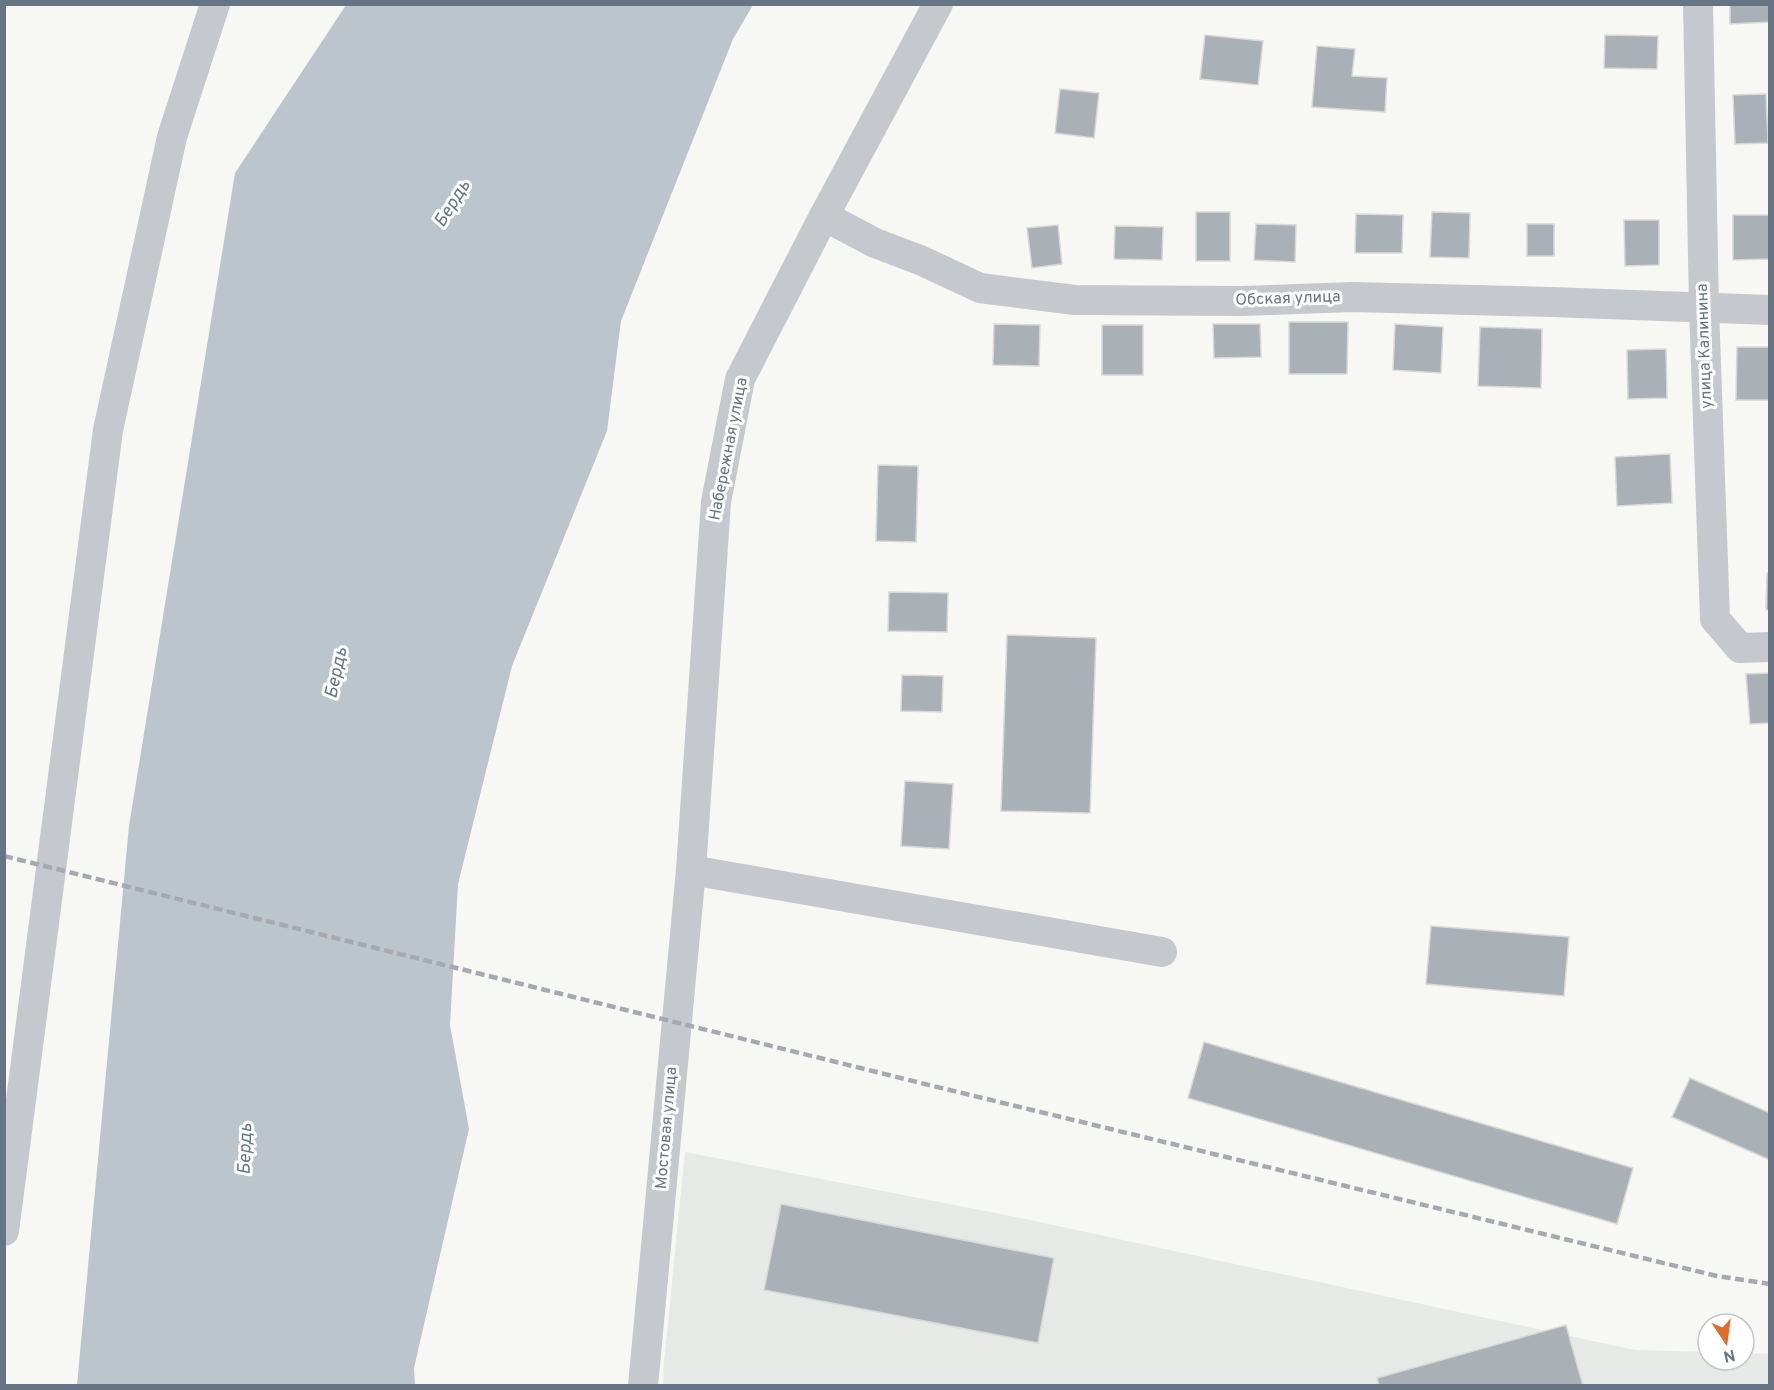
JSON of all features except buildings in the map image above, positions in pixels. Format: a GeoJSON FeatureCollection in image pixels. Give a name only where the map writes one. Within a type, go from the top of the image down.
{"type":"FeatureCollection","features":[{"type":"Feature","properties":{"kind":"street"},"geometry":{"type":"LineString","coordinates":[[4,1231],[108,430],[172,137],[215,4]]}},
{"type":"Feature","properties":{"kind":"street","name":"Набережная улица"},"geometry":{"type":"LineString","coordinates":[[691,870],[716,502],[740,379],[824,216],[938,4]]}},
{"type":"Feature","properties":{"kind":"street","name":"улица Калинина"},"geometry":{"type":"LineString","coordinates":[[1698,4],[1704,307],[1715,618],[1740,648],[1770,647]]}},
{"type":"Feature","properties":{"kind":"street","name":"Обская улица"},"geometry":{"type":"LineString","coordinates":[[824,216],[875,243],[920,260],[980,288],[1075,300],[1242,301],[1352,297],[1770,310]]}},
{"type":"Feature","properties":{"kind":"street"},"geometry":{"type":"LineString","coordinates":[[691,870],[1162,952]]}},
{"type":"Feature","properties":{"kind":"street","name":"Мостовая улица"},"geometry":{"type":"LineString","coordinates":[[643,1386],[691,870]]}},
{"type":"Feature","properties":{"kind":"shaded area"},"geometry":{"type":"Polygon","coordinates":[[[685,1152],[1025,1219],[1635,1350],[1696,1352],[1696,1372],[1756,1372],[1756,1353],[1770,1354],[1769,1386],[663,1386],[685,1152]]]}},
{"type":"Feature","properties":{"kind":"water","name":"Бердь"},"geometry":{"type":"Polygon","coordinates":[[[346,5],[753,5],[733,39],[621,321],[607,431],[512,666],[458,884],[450,1025],[469,1129],[414,1368],[415,1385],[77,1385],[129,826],[235,173],[346,5]]]}},
{"type":"Feature","properties":{"kind":"railway"},"geometry":{"type":"LineString","coordinates":[[4,856],[929,1085],[1717,1276],[1770,1284]]}}]}
